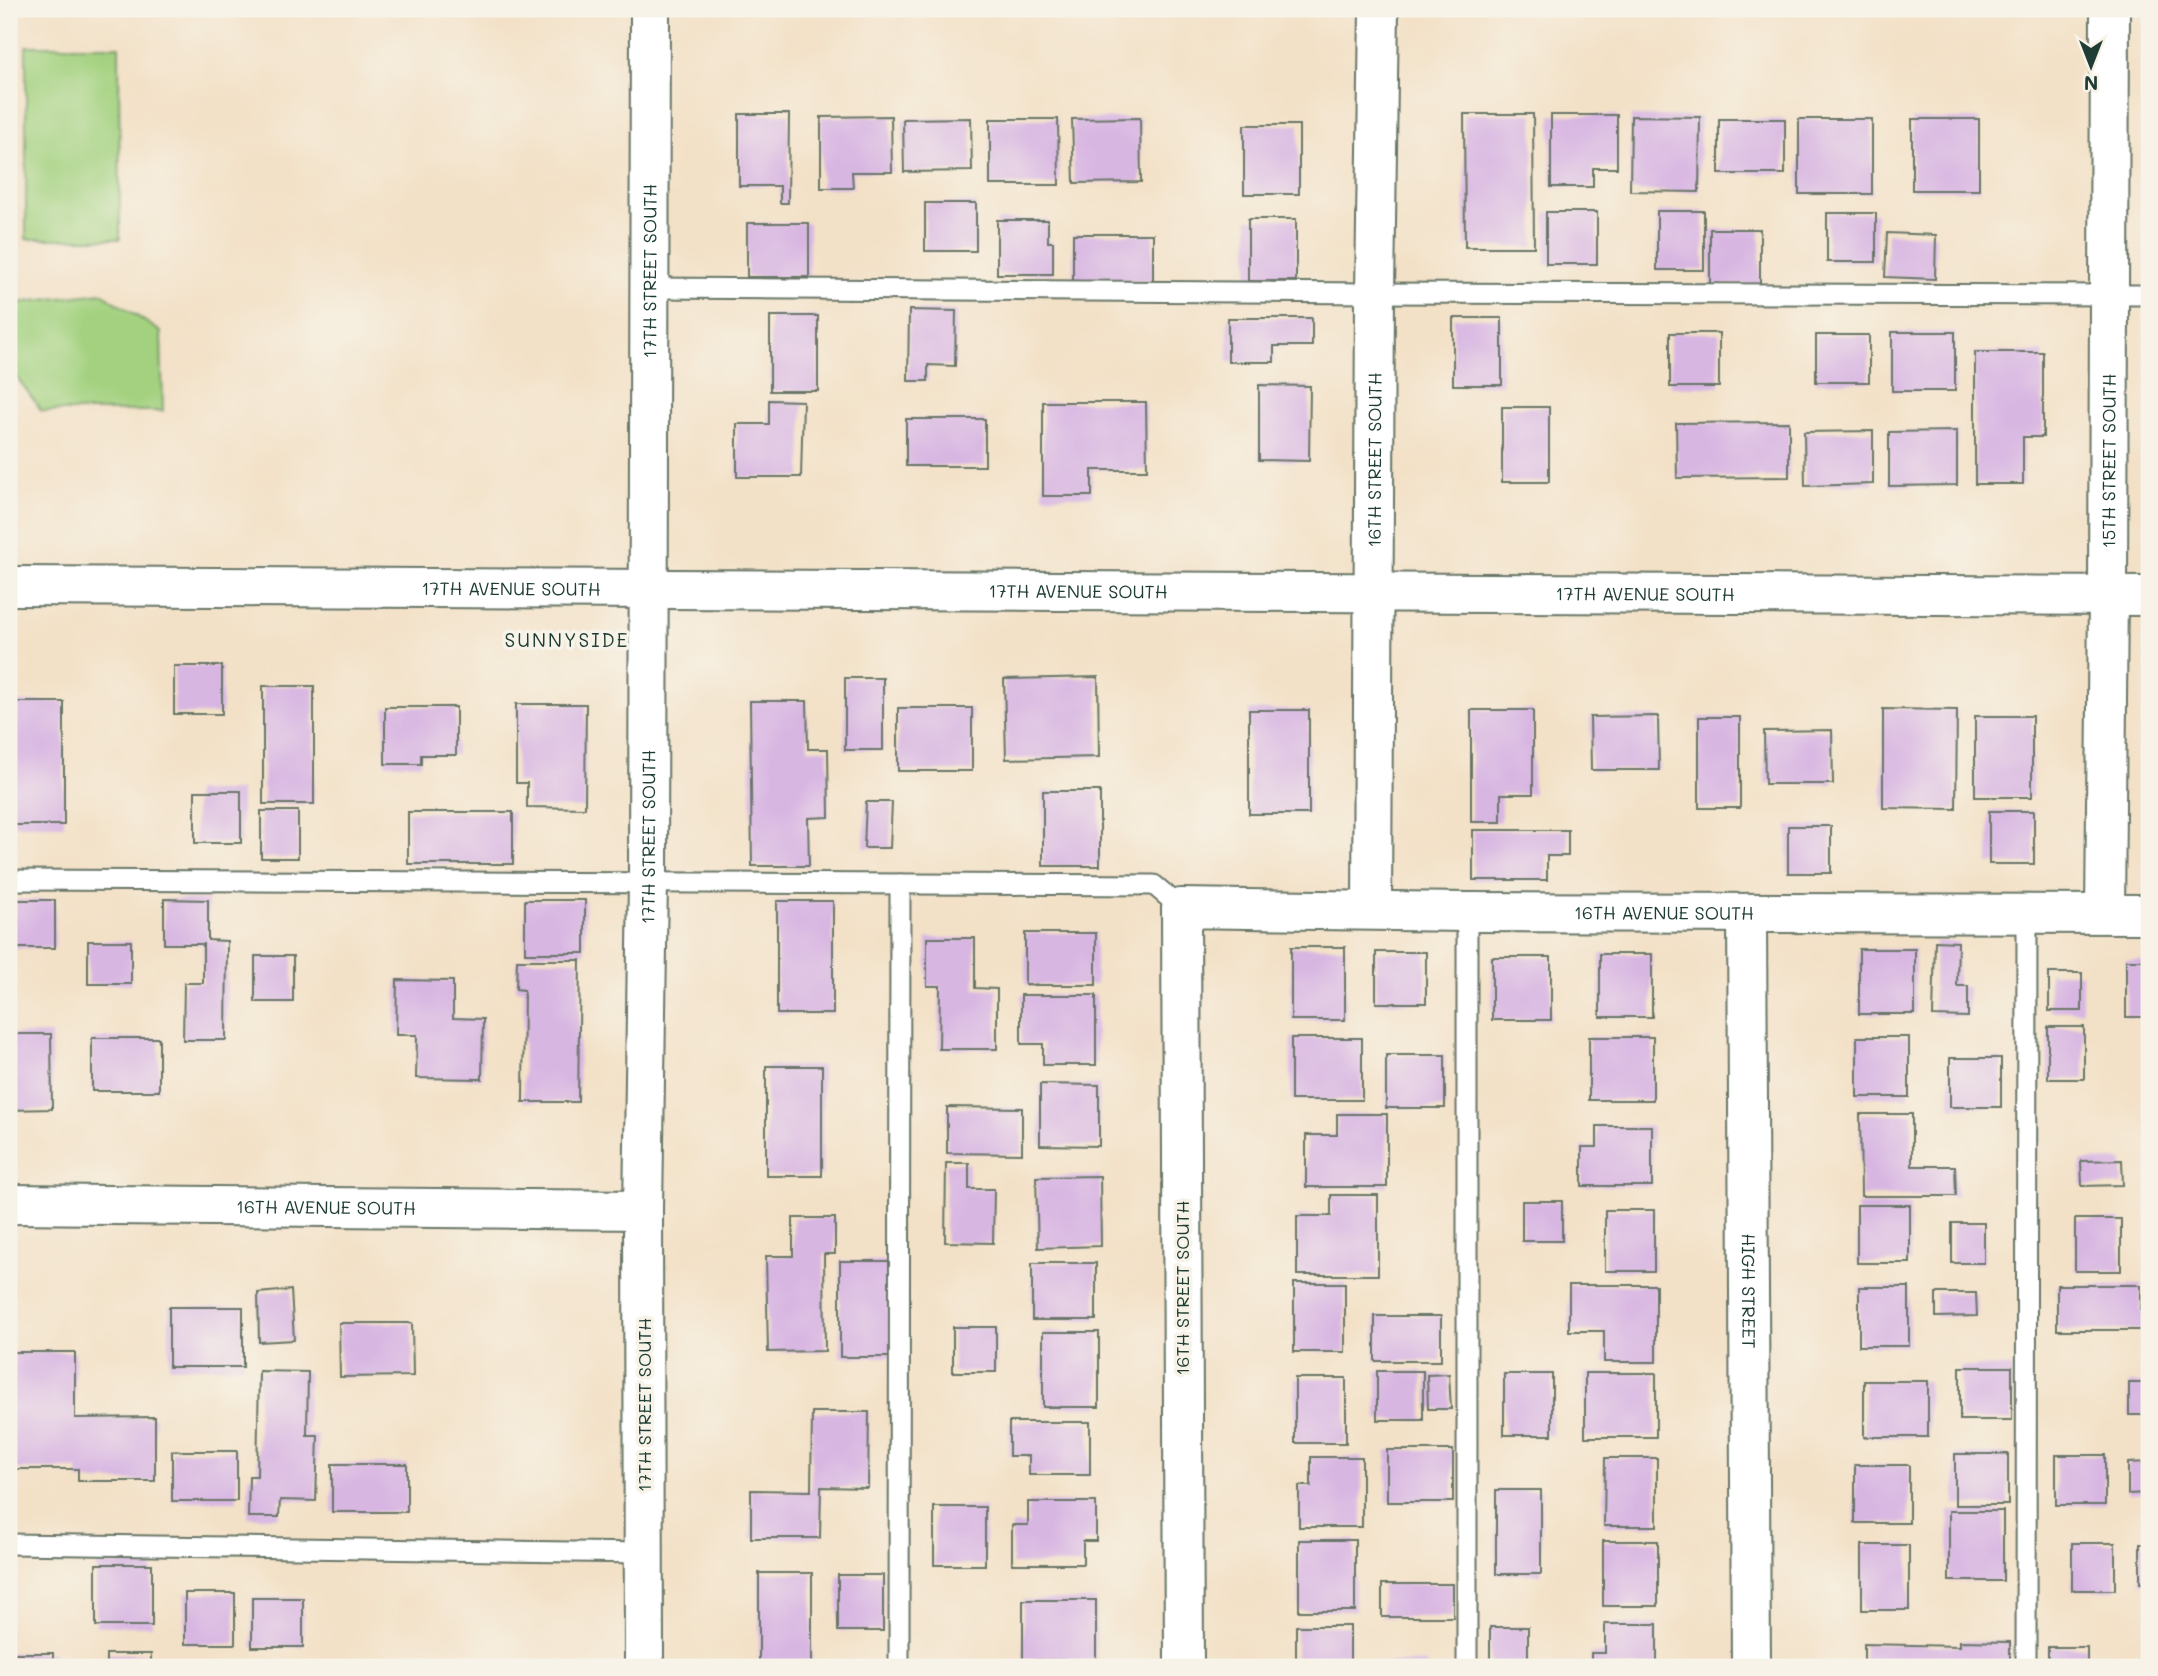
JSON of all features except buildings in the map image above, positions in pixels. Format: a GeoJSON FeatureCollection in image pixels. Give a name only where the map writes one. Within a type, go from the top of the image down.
{"type":"FeatureCollection","features":[{"type":"Feature","properties":{"kind":"street","name":"17TH STREET SOUTH"},"geometry":{"type":"LineString","coordinates":[[644,1667],[643,1210],[648,882],[650,9]]}},
{"type":"Feature","properties":{"kind":"street","name":"16TH STREET SOUTH"},"geometry":{"type":"LineString","coordinates":[[1372,910],[1379,9]]}},
{"type":"Feature","properties":{"kind":"street","name":"15TH STREET SOUTH"},"geometry":{"type":"LineString","coordinates":[[2105,913],[2110,9]]}},
{"type":"Feature","properties":{"kind":"street","name":"17TH AVENUE SOUTH"},"geometry":{"type":"LineString","coordinates":[[9,586],[2149,596]]}},
{"type":"Feature","properties":{"kind":"street","name":"16TH STREET SOUTH"},"geometry":{"type":"LineString","coordinates":[[1181,908],[1184,1667]]}},
{"type":"Feature","properties":{"kind":"street","name":"16TH AVENUE SOUTH"},"geometry":{"type":"LineString","coordinates":[[1181,908],[1467,912],[2149,914]]}},
{"type":"Feature","properties":{"kind":"street","name":"HIGH STREET"},"geometry":{"type":"LineString","coordinates":[[1747,913],[1751,1667]]}},
{"type":"Feature","properties":{"kind":"street","name":"16TH AVENUE SOUTH"},"geometry":{"type":"LineString","coordinates":[[9,1204],[643,1210]]}},
{"type":"Feature","properties":{"kind":"lane"},"geometry":{"type":"LineString","coordinates":[[650,288],[2149,295]]}},
{"type":"Feature","properties":{"kind":"lane"},"geometry":{"type":"LineString","coordinates":[[9,880],[1154,885],[1181,908]]}},
{"type":"Feature","properties":{"kind":"lane"},"geometry":{"type":"LineString","coordinates":[[899,1667],[900,884]]}},
{"type":"Feature","properties":{"kind":"lane"},"geometry":{"type":"LineString","coordinates":[[1467,912],[1467,1667]]}},
{"type":"Feature","properties":{"kind":"lane"},"geometry":{"type":"LineString","coordinates":[[2026,1667],[2027,913]]}},
{"type":"Feature","properties":{"kind":"lane"},"geometry":{"type":"LineString","coordinates":[[9,1544],[645,1553]]}},
{"type":"Feature","properties":{"kind":"green space"},"geometry":{"type":"Polygon","coordinates":[[[26,46],[119,46],[120,239],[26,239],[26,46]]]}},
{"type":"Feature","properties":{"kind":"green space"},"geometry":{"type":"Polygon","coordinates":[[[102,293],[161,332],[163,411],[42,411],[9,367],[9,304],[102,293]]]}},
{"type":"Feature","properties":{"kind":"district","name":"SUNNYSIDE"},"geometry":{"type":"Point","coordinates":[567,639]}}]}
